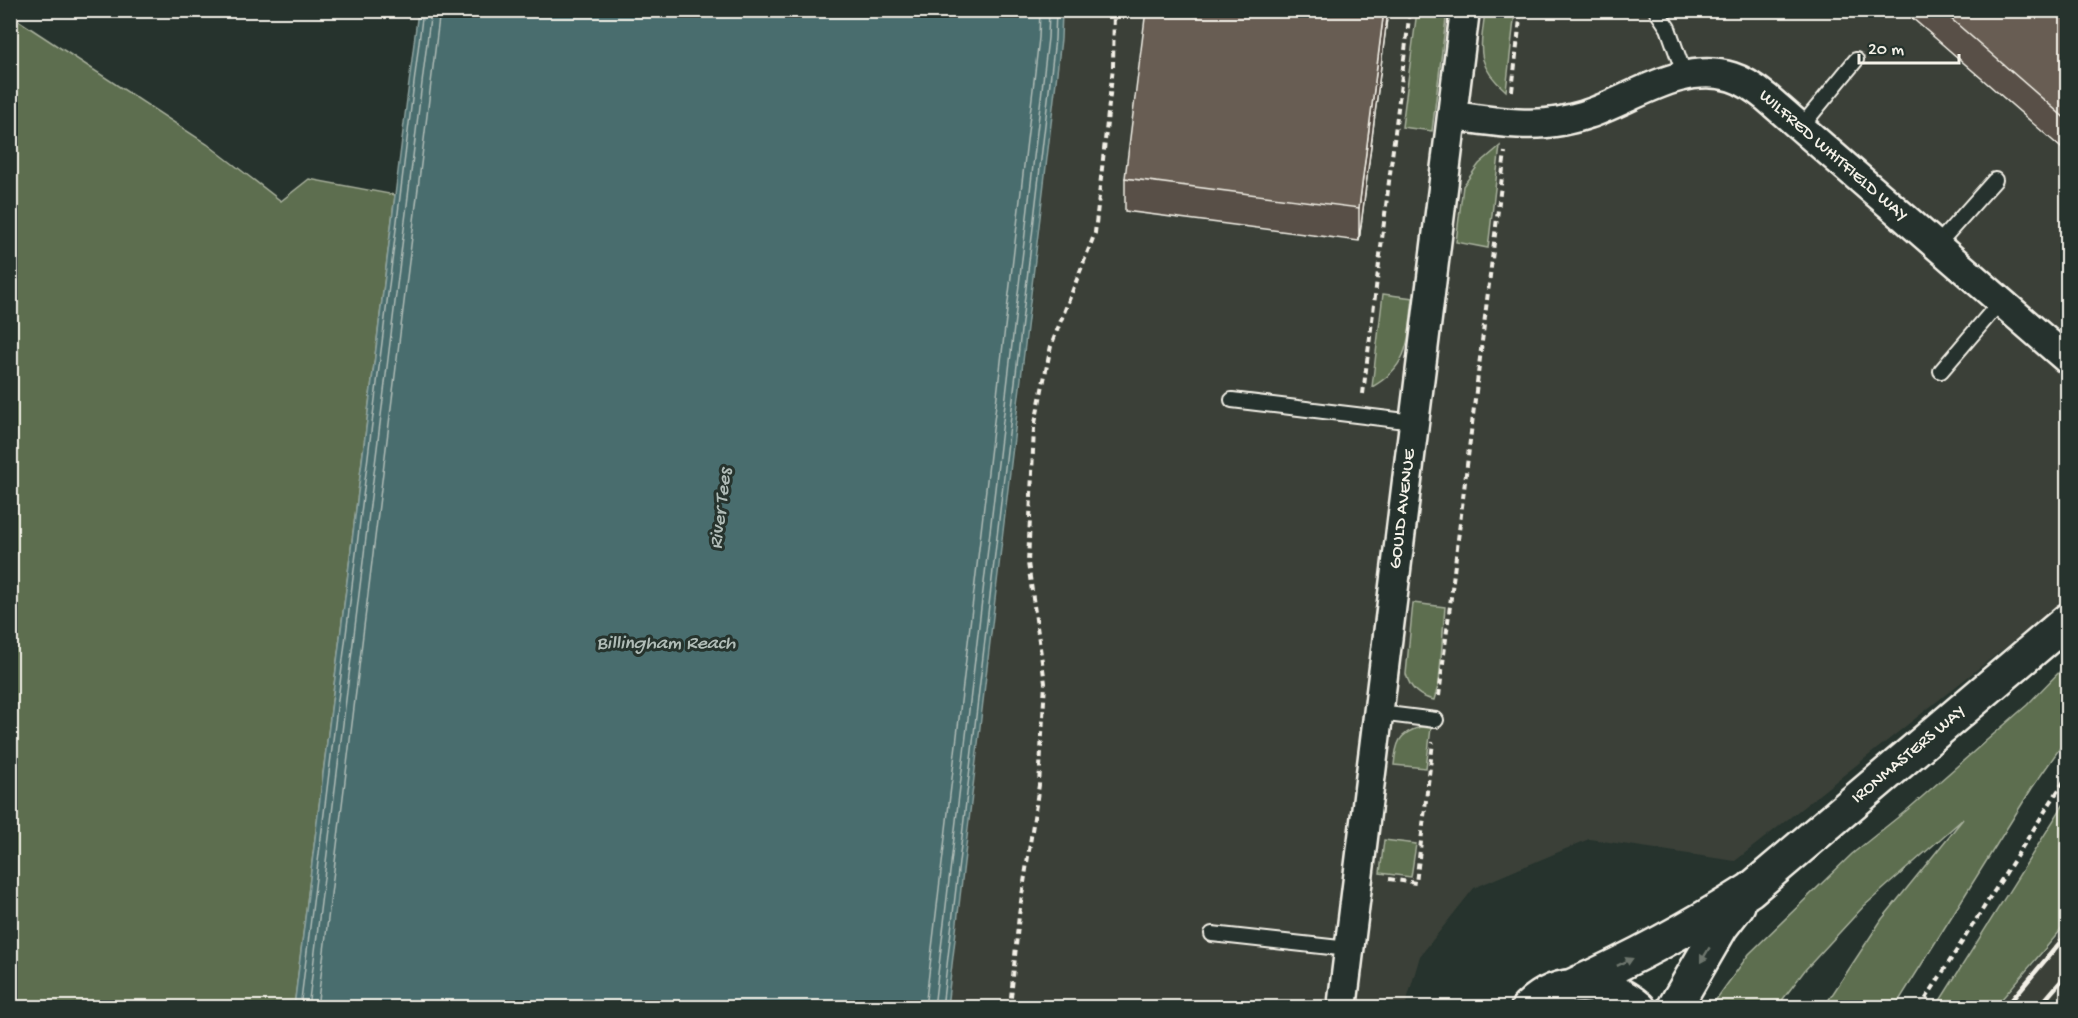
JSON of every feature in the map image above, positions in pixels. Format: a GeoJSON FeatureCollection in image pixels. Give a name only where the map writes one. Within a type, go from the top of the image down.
{"type":"FeatureCollection","features":[{"type":"Feature","properties":{"kind":"street","name":"GOULD AVENUE"},"geometry":{"type":"LineString","coordinates":[[1342,1008],[1465,10]]}},
{"type":"Feature","properties":{"kind":"street","name":"WILFRED WHITFIELD WAY"},"geometry":{"type":"LineString","coordinates":[[1452,116],[1508,123],[1531,124],[1558,121],[1587,115],[1669,80],[1700,73],[1731,77],[1751,86],[1801,127],[2067,360]]}},
{"type":"Feature","properties":{"kind":"street","name":"IRONMASTERS WAY"},"geometry":{"type":"LineString","coordinates":[[1528,1008],[1543,995],[1572,986],[1670,939],[1750,890],[2067,620]]}},
{"type":"Feature","properties":{"kind":"street","name":"IRONMASTERS WAY"},"geometry":{"type":"LineString","coordinates":[[1674,1008],[1721,927],[1750,890]]}},
{"type":"Feature","properties":{"kind":"street","name":"IRONMASTERS WAY"},"geometry":{"type":"LineString","coordinates":[[1572,986],[1602,987],[1623,996],[1639,1008]]}},
{"type":"Feature","properties":{"kind":"lane"},"geometry":{"type":"LineString","coordinates":[[1656,10],[1668,28],[1685,76]]}},
{"type":"Feature","properties":{"kind":"lane"},"geometry":{"type":"LineString","coordinates":[[1801,127],[1856,60]]}},
{"type":"Feature","properties":{"kind":"lane"},"geometry":{"type":"LineString","coordinates":[[1936,246],[1995,180]]}},
{"type":"Feature","properties":{"kind":"lane"},"geometry":{"type":"LineString","coordinates":[[1941,371],[2000,302]]}},
{"type":"Feature","properties":{"kind":"lane"},"geometry":{"type":"LineString","coordinates":[[1232,400],[1414,422]]}},
{"type":"Feature","properties":{"kind":"lane"},"geometry":{"type":"LineString","coordinates":[[1378,713],[1436,720]]}},
{"type":"Feature","properties":{"kind":"lane"},"geometry":{"type":"LineString","coordinates":[[1212,933],[1349,949]]}},
{"type":"Feature","properties":{"kind":"path"},"geometry":{"type":"LineString","coordinates":[[1010,1008],[1019,915],[1039,785],[1045,683],[1028,563],[1034,428],[1051,346],[1095,233],[1113,67],[1114,10]]}},
{"type":"Feature","properties":{"kind":"path"},"geometry":{"type":"LineString","coordinates":[[1360,415],[1410,10]]}},
{"type":"Feature","properties":{"kind":"path"},"geometry":{"type":"LineString","coordinates":[[1358,876],[1416,883],[1477,392],[1521,10]]}},
{"type":"Feature","properties":{"kind":"path"},"geometry":{"type":"LineString","coordinates":[[1920,1008],[2067,775]]}},
{"type":"Feature","properties":{"kind":"shaded area"},"geometry":{"type":"Polygon","coordinates":[[[1062,11],[2067,11],[2068,593],[2054,609],[1735,861],[1589,839],[1474,888],[1420,956],[1405,1007],[947,1008],[1033,289],[1061,39],[1062,11]]]}},
{"type":"Feature","properties":{"kind":"shaded area"},"geometry":{"type":"Polygon","coordinates":[[[2067,926],[2067,1007],[1996,1007],[2067,926]]]}},
{"type":"Feature","properties":{"kind":"green space"},"geometry":{"type":"Polygon","coordinates":[[[1417,11],[1447,11],[1432,131],[1402,127],[1417,11]]]}},
{"type":"Feature","properties":{"kind":"green space"},"geometry":{"type":"Polygon","coordinates":[[[1485,11],[1515,11],[1506,91],[1484,64],[1481,45],[1485,11]]]}},
{"type":"Feature","properties":{"kind":"green space"},"geometry":{"type":"Polygon","coordinates":[[[10,15],[207,144],[281,201],[309,179],[395,195],[294,1007],[11,1007],[10,15]]]}},
{"type":"Feature","properties":{"kind":"green space"},"geometry":{"type":"Polygon","coordinates":[[[1500,146],[1488,248],[1456,242],[1463,186],[1479,164],[1500,146]]]}},
{"type":"Feature","properties":{"kind":"green space"},"geometry":{"type":"Polygon","coordinates":[[[1383,294],[1413,298],[1410,326],[1401,360],[1385,378],[1372,387],[1383,294]]]}},
{"type":"Feature","properties":{"kind":"green space"},"geometry":{"type":"Polygon","coordinates":[[[1413,603],[1445,607],[1439,683],[1434,700],[1416,692],[1406,674],[1413,603]]]}},
{"type":"Feature","properties":{"kind":"green space"},"geometry":{"type":"Polygon","coordinates":[[[2067,664],[2067,738],[2032,788],[1895,1007],[1824,1007],[1882,919],[1963,819],[1864,906],[1805,970],[1777,1007],[1714,1007],[1715,1001],[1749,954],[1852,854],[1907,810],[2027,705],[2067,664]]]}},
{"type":"Feature","properties":{"kind":"green space"},"geometry":{"type":"Polygon","coordinates":[[[1431,728],[1426,768],[1394,765],[1400,740],[1413,729],[1431,728]]]}},
{"type":"Feature","properties":{"kind":"green space"},"geometry":{"type":"Polygon","coordinates":[[[2067,799],[2067,923],[1995,1007],[1936,1007],[2067,799]]]}},
{"type":"Feature","properties":{"kind":"green space"},"geometry":{"type":"Polygon","coordinates":[[[1384,840],[1416,844],[1411,877],[1380,873],[1384,840]]]}},
{"type":"Feature","properties":{"kind":"water","name":"Billingham Reach"},"geometry":{"type":"Polygon","coordinates":[[[418,11],[1062,11],[1061,39],[947,1007],[294,1007],[418,11]]]}},
{"type":"Feature","properties":{"kind":"building"},"geometry":{"type":"Polygon","coordinates":[[[1146,10],[1384,10],[1359,208],[1125,178],[1146,10]]]}},
{"type":"Feature","properties":{"kind":"building"},"geometry":{"type":"Polygon","coordinates":[[[1941,10],[2067,10],[2067,120],[1941,10]]]}},
{"type":"Feature","properties":{"kind":"railway"},"geometry":{"type":"LineString","coordinates":[[2005,1008],[2068,933]]}},
{"type":"Feature","properties":{"kind":"railway"},"geometry":{"type":"LineString","coordinates":[[2038,1008],[2068,973]]}},
{"type":"Feature","properties":{"kind":"railway"},"geometry":{"type":"LineString","coordinates":[[2061,1008],[2068,999]]}},
{"type":"Feature","properties":{"kind":"water label","name":"River Tees"},"geometry":{"type":"Point","coordinates":[722,509]}}]}
